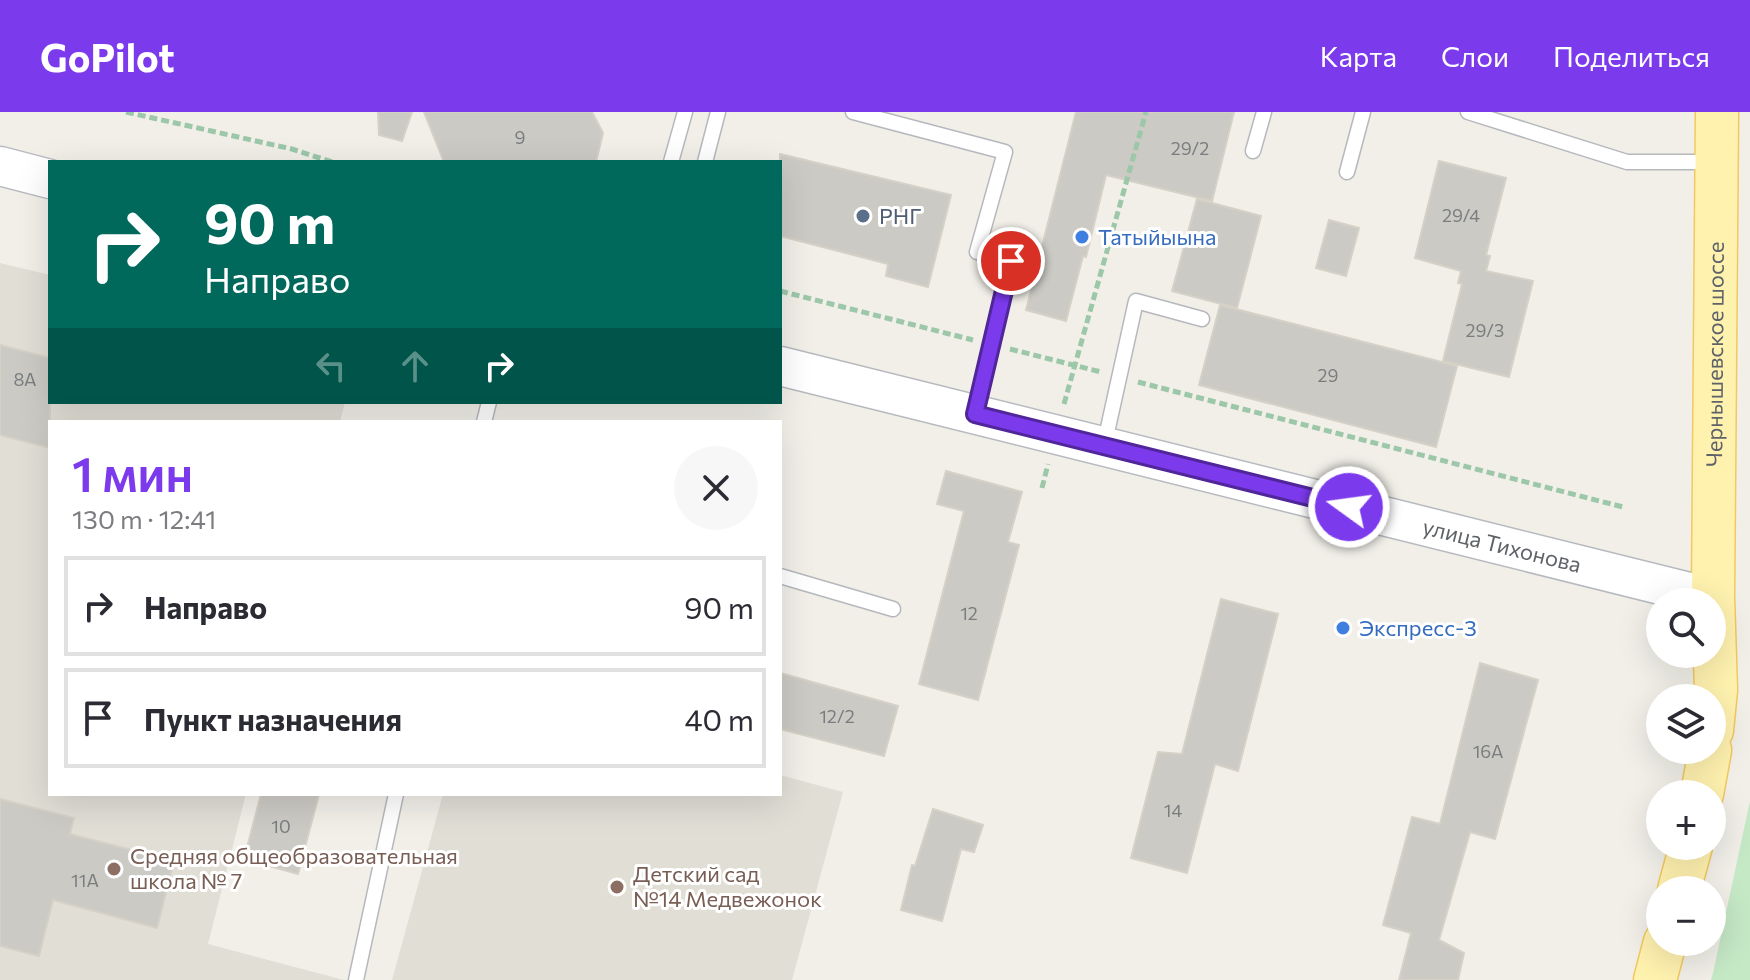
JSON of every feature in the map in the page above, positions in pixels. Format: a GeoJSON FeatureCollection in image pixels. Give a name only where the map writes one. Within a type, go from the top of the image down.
{"type":"FeatureCollection","features":[{"type":"Feature","properties":{"kind":"main road","name":"Чернышевское шоссе"},"geometry":{"type":"LineString","coordinates":[[1713,588],[1717,112]]}},
{"type":"Feature","properties":{"kind":"main road"},"geometry":{"type":"LineString","coordinates":[[0,166],[48,178]]}},
{"type":"Feature","properties":{"kind":"main road","name":"улица Тихонова"},"geometry":{"type":"LineString","coordinates":[[782,366],[1673,588]]}},
{"type":"Feature","properties":{"kind":"main road"},"geometry":{"type":"LineString","coordinates":[[1655,980],[1661,956]]}},
{"type":"Feature","properties":{"kind":"lane"},"geometry":{"type":"LineString","coordinates":[[672,160],[685,112]]}},
{"type":"Feature","properties":{"kind":"lane"},"geometry":{"type":"LineString","coordinates":[[706,160],[718,112]]}},
{"type":"Feature","properties":{"kind":"lane"},"geometry":{"type":"LineString","coordinates":[[853,112],[1005,152],[977,252],[1011,261],[975,414]]}},
{"type":"Feature","properties":{"kind":"lane"},"geometry":{"type":"LineString","coordinates":[[1253,151],[1264,112]]}},
{"type":"Feature","properties":{"kind":"lane"},"geometry":{"type":"LineString","coordinates":[[1347,172],[1363,112]]}},
{"type":"Feature","properties":{"kind":"lane"},"geometry":{"type":"LineString","coordinates":[[1468,112],[1627,162],[1716,162]]}},
{"type":"Feature","properties":{"kind":"lane"},"geometry":{"type":"LineString","coordinates":[[1104,447],[1136,301],[1202,319]]}},
{"type":"Feature","properties":{"kind":"lane"},"geometry":{"type":"LineString","coordinates":[[782,577],[893,609]]}},
{"type":"Feature","properties":{"kind":"lane"},"geometry":{"type":"LineString","coordinates":[[356,980],[396,796]]}},
{"type":"Feature","properties":{"kind":"path"},"geometry":{"type":"LineString","coordinates":[[126,112],[292,149],[326,160]]}},
{"type":"Feature","properties":{"kind":"path"},"geometry":{"type":"LineString","coordinates":[[1042,488],[1146,112]]}},
{"type":"Feature","properties":{"kind":"path"},"geometry":{"type":"LineString","coordinates":[[782,292],[1623,507]]}},
{"type":"Feature","properties":{"kind":"shaded area","name":"Cредняя общеобразовательная школа № 7"},"geometry":{"type":"Polygon","coordinates":[[[0,263],[48,275],[48,404],[344,404],[340,420],[48,420],[48,796],[245,796],[208,944],[344,980],[0,980],[0,263]]]}},
{"type":"Feature","properties":{"kind":"shaded area","name":"Детский сад №14 Медвежонок"},"geometry":{"type":"Polygon","coordinates":[[[782,776],[843,792],[792,980],[392,980],[442,796],[782,796],[782,776]]]}},
{"type":"Feature","properties":{"kind":"green space"},"geometry":{"type":"Polygon","coordinates":[[[1750,801],[1750,980],[1711,980],[1717,956],[1726,956],[1726,913],[1750,801]]]}},
{"type":"Feature","properties":{"kind":"building"},"geometry":{"type":"Polygon","coordinates":[[[378,112],[412,112],[402,141],[379,135],[378,112]]]}},
{"type":"Feature","properties":{"kind":"building"},"geometry":{"type":"Polygon","coordinates":[[[424,112],[592,112],[603,133],[596,160],[443,160],[424,112]]]}},
{"type":"Feature","properties":{"kind":"building"},"geometry":{"type":"Polygon","coordinates":[[[1076,112],[1234,112],[1212,201],[1106,175],[1066,321],[1026,310],[1076,112]]]}},
{"type":"Feature","properties":{"kind":"building","name":"РНГ"},"geometry":{"type":"Polygon","coordinates":[[[780,154],[951,195],[928,287],[886,276],[888,264],[782,237],[780,154]]]}},
{"type":"Feature","properties":{"kind":"building"},"geometry":{"type":"Polygon","coordinates":[[[1439,161],[1506,178],[1486,255],[1490,256],[1486,271],[1533,281],[1509,377],[1443,361],[1462,284],[1458,283],[1461,271],[1415,258],[1439,161]]]}},
{"type":"Feature","properties":{"kind":"building"},"geometry":{"type":"Polygon","coordinates":[[[1197,199],[1261,216],[1237,308],[1172,291],[1197,199]]]}},
{"type":"Feature","properties":{"kind":"building"},"geometry":{"type":"Polygon","coordinates":[[[1329,220],[1359,228],[1346,276],[1316,268],[1329,220]]]}},
{"type":"Feature","properties":{"kind":"building"},"geometry":{"type":"Polygon","coordinates":[[[1220,305],[1457,366],[1436,447],[1199,385],[1220,305]]]}},
{"type":"Feature","properties":{"kind":"building"},"geometry":{"type":"Polygon","coordinates":[[[0,345],[48,357],[48,447],[0,435],[0,345]]]}},
{"type":"Feature","properties":{"kind":"building"},"geometry":{"type":"Polygon","coordinates":[[[946,471],[1022,492],[1008,542],[1019,545],[978,700],[919,684],[964,511],[937,504],[946,471]]]}},
{"type":"Feature","properties":{"kind":"building"},"geometry":{"type":"Polygon","coordinates":[[[1221,599],[1278,614],[1238,771],[1215,764],[1187,873],[1131,858],[1158,752],[1182,754],[1221,599]]]}},
{"type":"Feature","properties":{"kind":"building"},"geometry":{"type":"Polygon","coordinates":[[[1480,663],[1538,680],[1495,839],[1470,832],[1439,940],[1464,953],[1458,980],[1399,980],[1411,933],[1383,925],[1412,817],[1440,824],[1480,663]]]}},
{"type":"Feature","properties":{"kind":"building"},"geometry":{"type":"Polygon","coordinates":[[[782,674],[898,706],[884,756],[782,730],[782,674]]]}},
{"type":"Feature","properties":{"kind":"building"},"geometry":{"type":"Polygon","coordinates":[[[260,796],[318,796],[298,874],[244,859],[260,796]]]}},
{"type":"Feature","properties":{"kind":"building"},"geometry":{"type":"Polygon","coordinates":[[[0,799],[74,818],[70,834],[174,861],[157,928],[53,900],[39,956],[0,946],[0,799]]]}},
{"type":"Feature","properties":{"kind":"building"},"geometry":{"type":"Polygon","coordinates":[[[933,809],[983,825],[974,852],[961,849],[942,921],[901,910],[912,865],[915,866],[933,809]]]}},
{"type":"Feature","properties":{"kind":"place","name":"РНГ"},"geometry":{"type":"Point","coordinates":[863,216]}},
{"type":"Feature","properties":{"kind":"place","name":"Татыйыына"},"geometry":{"type":"Point","coordinates":[1082,237]}},
{"type":"Feature","properties":{"kind":"place","name":"Экспресс-3"},"geometry":{"type":"Point","coordinates":[1343,628]}},
{"type":"Feature","properties":{"kind":"place","name":"Cредняя общеобразовательная школа № 7"},"geometry":{"type":"Point","coordinates":[114,869]}},
{"type":"Feature","properties":{"kind":"place","name":"Детский сад №14 Медвежонок"},"geometry":{"type":"Point","coordinates":[617,887]}},
{"type":"Feature","properties":{"kind":"route"},"geometry":{"type":"LineString","coordinates":[[1011,261],[975,414],[1349,507]]}}]}
